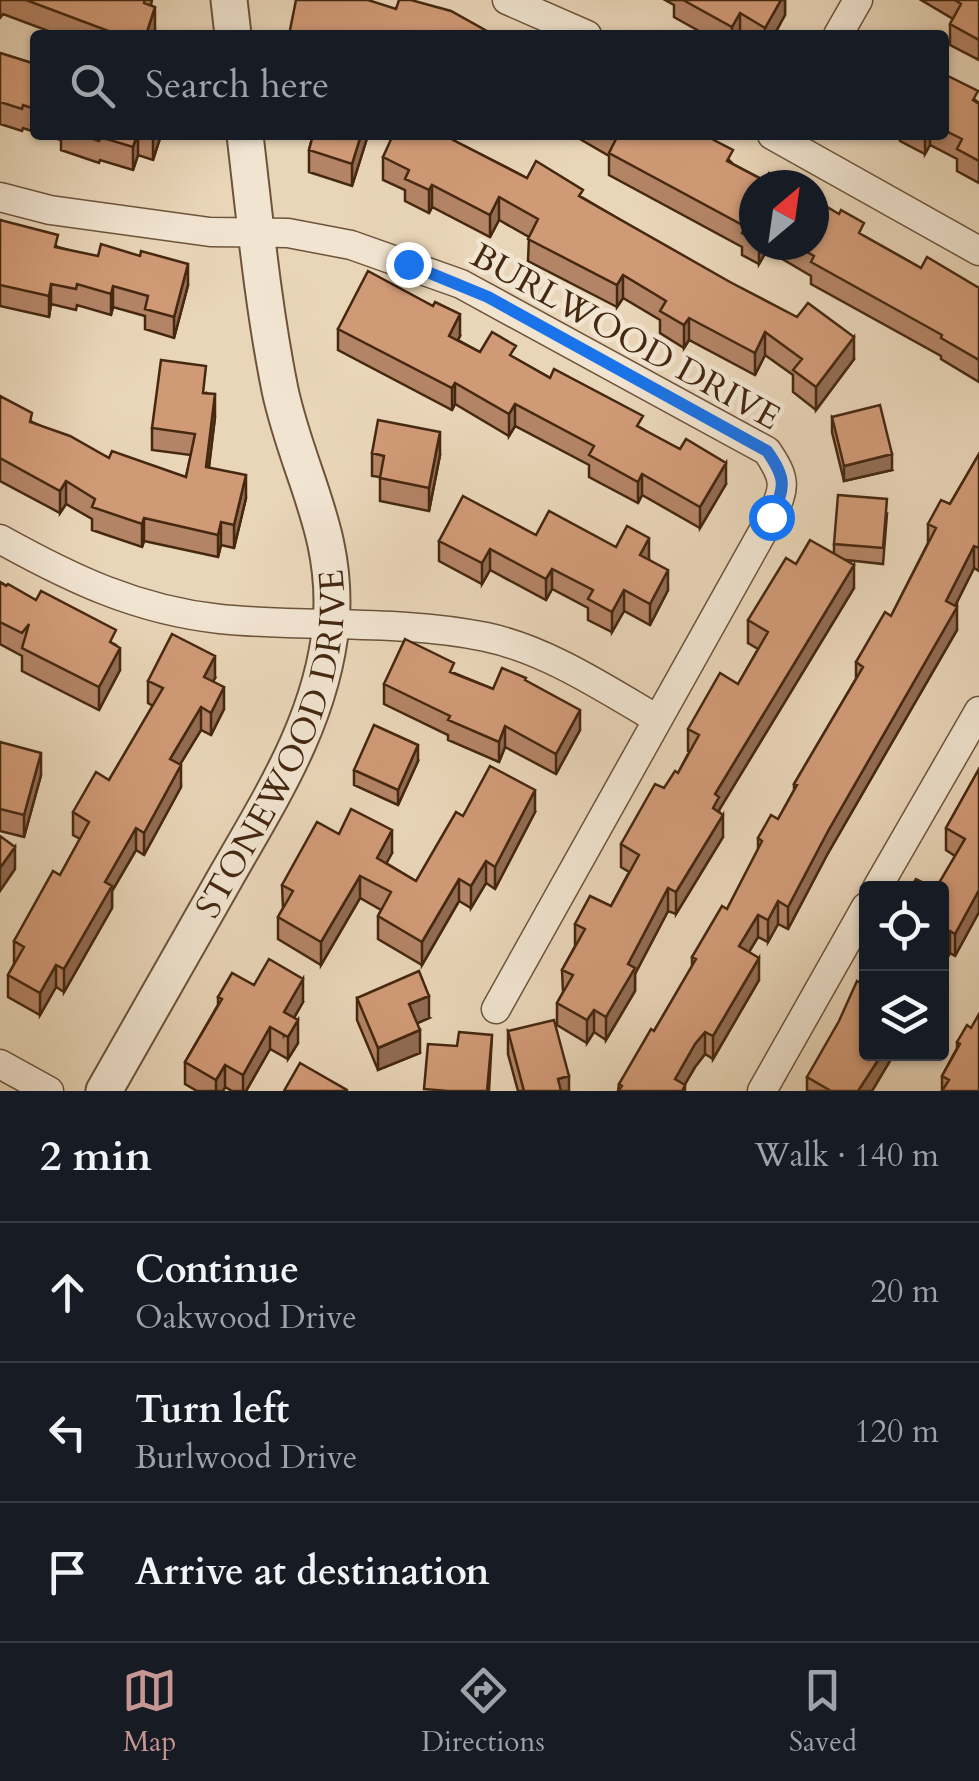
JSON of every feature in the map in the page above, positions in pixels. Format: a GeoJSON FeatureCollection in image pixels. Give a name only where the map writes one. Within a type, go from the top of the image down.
{"type":"FeatureCollection","features":[{"type":"Feature","properties":{"kind":"street"},"geometry":{"type":"LineString","coordinates":[[229,0],[232,30]]}},
{"type":"Feature","properties":{"kind":"street"},"geometry":{"type":"LineString","coordinates":[[507,0],[576,30]]}},
{"type":"Feature","properties":{"kind":"street"},"geometry":{"type":"LineString","coordinates":[[841,30],[858,0]]}},
{"type":"Feature","properties":{"kind":"street","name":"STONEWOOD DRIVE"},"geometry":{"type":"LineString","coordinates":[[104,1091],[299,744],[320,686],[331,622],[328,542],[281,394],[264,300],[246,140]]}},
{"type":"Feature","properties":{"kind":"street"},"geometry":{"type":"LineString","coordinates":[[785,140],[979,251]]}},
{"type":"Feature","properties":{"kind":"street","name":"BURLWOOD DRIVE"},"geometry":{"type":"LineString","coordinates":[[0,197],[50,210],[210,232],[320,237],[351,244],[462,284],[767,451],[780,470],[783,493],[657,720]]}},
{"type":"Feature","properties":{"kind":"street"},"geometry":{"type":"LineString","coordinates":[[0,539],[86,585],[130,600],[221,619],[331,622],[489,638],[597,684],[657,720],[496,1009]]}},
{"type":"Feature","properties":{"kind":"street"},"geometry":{"type":"LineString","coordinates":[[881,881],[979,711]]}},
{"type":"Feature","properties":{"kind":"street"},"geometry":{"type":"LineString","coordinates":[[762,1091],[859,920]]}},
{"type":"Feature","properties":{"kind":"street"},"geometry":{"type":"LineString","coordinates":[[0,1064],[49,1091]]}},
{"type":"Feature","properties":{"kind":"building"},"geometry":{"type":"Polygon","coordinates":[[[26,0],[145,0],[144,3],[155,7],[148,30],[106,30],[26,0]]]}},
{"type":"Feature","properties":{"kind":"building"},"geometry":{"type":"Polygon","coordinates":[[[296,0],[368,0],[396,9],[399,0],[411,0],[451,11],[485,30],[290,30],[296,0]]]}},
{"type":"Feature","properties":{"kind":"building"},"geometry":{"type":"Polygon","coordinates":[[[683,0],[781,0],[765,28],[740,13],[732,27],[683,0]]]}},
{"type":"Feature","properties":{"kind":"building"},"geometry":{"type":"Polygon","coordinates":[[[955,0],[979,0],[979,40],[950,24],[961,4],[955,0]]]}},
{"type":"Feature","properties":{"kind":"building"},"geometry":{"type":"Polygon","coordinates":[[[0,53],[30,62],[30,107],[23,105],[22,109],[0,102],[0,53]]]}},
{"type":"Feature","properties":{"kind":"building"},"geometry":{"type":"Polygon","coordinates":[[[949,76],[978,91],[973,100],[979,104],[979,161],[957,149],[962,139],[949,132],[949,76]]]}},
{"type":"Feature","properties":{"kind":"building"},"geometry":{"type":"Polygon","coordinates":[[[110,140],[135,140],[133,147],[110,140]]]}},
{"type":"Feature","properties":{"kind":"building"},"geometry":{"type":"Polygon","coordinates":[[[312,140],[359,140],[352,164],[309,150],[312,140]]]}},
{"type":"Feature","properties":{"kind":"building"},"geometry":{"type":"Polygon","coordinates":[[[391,140],[453,140],[527,178],[536,161],[583,190],[579,196],[730,282],[797,317],[808,303],[854,337],[816,387],[793,370],[802,359],[765,332],[755,353],[689,318],[684,325],[660,311],[666,301],[623,275],[617,285],[528,239],[538,219],[499,197],[490,215],[432,185],[429,190],[405,179],[409,170],[383,157],[391,140]]]}},
{"type":"Feature","properties":{"kind":"building"},"geometry":{"type":"Polygon","coordinates":[[[616,140],[714,140],[733,150],[727,161],[744,170],[739,170],[739,223],[609,153],[616,140]]]}},
{"type":"Feature","properties":{"kind":"building"},"geometry":{"type":"Polygon","coordinates":[[[829,208],[864,223],[859,233],[921,268],[927,257],[979,288],[979,360],[941,338],[942,335],[811,262],[829,260],[829,208]]]}},
{"type":"Feature","properties":{"kind":"building"},"geometry":{"type":"Polygon","coordinates":[[[0,220],[58,235],[55,247],[98,256],[101,244],[188,264],[174,317],[145,309],[148,296],[113,286],[111,294],[77,284],[76,289],[51,284],[49,296],[0,285],[0,220]]]}},
{"type":"Feature","properties":{"kind":"building"},"geometry":{"type":"Polygon","coordinates":[[[368,271],[433,306],[435,302],[460,314],[449,336],[480,352],[492,332],[516,346],[510,355],[550,378],[554,369],[643,416],[637,426],[680,449],[686,439],[726,463],[700,507],[642,474],[638,482],[589,455],[594,446],[515,404],[509,414],[455,383],[452,388],[338,329],[368,271]]]}},
{"type":"Feature","properties":{"kind":"building"},"geometry":{"type":"Polygon","coordinates":[[[161,360],[206,366],[203,393],[215,394],[206,467],[246,475],[234,525],[221,522],[218,535],[144,518],[142,524],[92,507],[95,499],[66,481],[60,491],[0,458],[0,396],[32,413],[30,422],[70,436],[109,458],[112,451],[186,477],[195,434],[152,428],[161,360]]]}},
{"type":"Feature","properties":{"kind":"building"},"geometry":{"type":"Polygon","coordinates":[[[880,405],[892,454],[844,466],[832,417],[880,405]]]}},
{"type":"Feature","properties":{"kind":"building"},"geometry":{"type":"Polygon","coordinates":[[[378,420],[440,432],[429,488],[380,478],[384,456],[372,453],[378,420]]]}},
{"type":"Feature","properties":{"kind":"building"},"geometry":{"type":"Polygon","coordinates":[[[979,454],[979,548],[974,546],[946,601],[957,607],[788,907],[778,901],[768,920],[758,915],[739,946],[759,958],[713,1036],[705,1032],[695,1044],[675,1079],[685,1085],[682,1091],[618,1091],[651,1029],[654,1031],[696,959],[692,957],[722,906],[727,909],[771,815],[778,819],[797,785],[794,784],[863,667],[856,662],[885,612],[891,616],[936,528],[928,524],[941,500],[950,504],[979,454]]]}},
{"type":"Feature","properties":{"kind":"building"},"geometry":{"type":"Polygon","coordinates":[[[838,495],[887,499],[883,548],[834,544],[838,495]]]}},
{"type":"Feature","properties":{"kind":"building"},"geometry":{"type":"Polygon","coordinates":[[[463,496],[536,535],[549,511],[616,547],[627,526],[649,538],[640,555],[668,570],[650,604],[624,590],[612,612],[588,599],[593,590],[552,569],[546,579],[490,549],[482,563],[439,541],[463,496]]]}},
{"type":"Feature","properties":{"kind":"building"},"geometry":{"type":"Polygon","coordinates":[[[810,540],[854,565],[715,794],[719,797],[713,808],[723,815],[676,892],[668,888],[628,964],[635,968],[606,1017],[594,1010],[587,1020],[557,1003],[573,975],[562,970],[585,929],[575,924],[590,896],[611,906],[639,855],[621,844],[655,784],[664,788],[675,771],[678,773],[699,735],[688,729],[720,673],[738,684],[768,632],[748,620],[786,558],[796,564],[810,540]]]}},
{"type":"Feature","properties":{"kind":"building"},"geometry":{"type":"Polygon","coordinates":[[[0,582],[36,600],[41,591],[116,630],[110,642],[120,648],[99,687],[22,648],[29,624],[22,633],[0,622],[0,582]]]}},
{"type":"Feature","properties":{"kind":"building"},"geometry":{"type":"Polygon","coordinates":[[[172,634],[215,656],[204,677],[224,687],[211,713],[201,707],[170,759],[181,765],[144,833],[136,828],[105,882],[112,886],[64,969],[56,965],[40,993],[8,975],[24,947],[14,941],[53,871],[60,875],[89,822],[73,812],[96,772],[109,780],[163,688],[148,681],[172,634]]]}},
{"type":"Feature","properties":{"kind":"building"},"geometry":{"type":"Polygon","coordinates":[[[405,639],[454,663],[450,672],[493,689],[502,668],[580,710],[556,754],[505,726],[499,742],[448,720],[450,716],[384,684],[405,639]]]}},
{"type":"Feature","properties":{"kind":"building"},"geometry":{"type":"Polygon","coordinates":[[[374,725],[418,745],[398,790],[354,770],[374,725]]]}},
{"type":"Feature","properties":{"kind":"building"},"geometry":{"type":"Polygon","coordinates":[[[0,742],[41,753],[24,815],[0,809],[0,742]]]}},
{"type":"Feature","properties":{"kind":"building"},"geometry":{"type":"Polygon","coordinates":[[[490,766],[535,790],[495,867],[486,861],[471,886],[459,879],[422,942],[378,916],[391,892],[360,876],[321,942],[278,917],[293,891],[282,885],[317,822],[339,834],[351,809],[392,830],[377,858],[416,881],[456,812],[463,816],[490,766]]]}},
{"type":"Feature","properties":{"kind":"building"},"geometry":{"type":"Polygon","coordinates":[[[979,769],[979,890],[955,934],[949,933],[949,881],[940,881],[965,839],[946,828],[979,769]]]}},
{"type":"Feature","properties":{"kind":"building"},"geometry":{"type":"Polygon","coordinates":[[[0,836],[15,847],[0,868],[0,836]]]}},
{"type":"Feature","properties":{"kind":"building"},"geometry":{"type":"Polygon","coordinates":[[[269,959],[303,979],[284,1012],[298,1020],[288,1037],[270,1027],[243,1075],[225,1065],[216,1080],[185,1062],[222,999],[218,997],[232,973],[254,985],[269,959]]]}},
{"type":"Feature","properties":{"kind":"building"},"geometry":{"type":"Polygon","coordinates":[[[419,971],[429,996],[409,1004],[420,1030],[378,1048],[357,998],[419,971]]]}},
{"type":"Feature","properties":{"kind":"building"},"geometry":{"type":"Polygon","coordinates":[[[857,981],[859,1061],[877,1061],[858,1091],[831,1091],[807,1077],[857,981]]]}},
{"type":"Feature","properties":{"kind":"building"},"geometry":{"type":"Polygon","coordinates":[[[979,1014],[979,1091],[942,1091],[949,1080],[942,1076],[960,1044],[957,1042],[979,1014]]]}},
{"type":"Feature","properties":{"kind":"building"},"geometry":{"type":"Polygon","coordinates":[[[554,1020],[569,1076],[558,1079],[561,1091],[524,1091],[508,1031],[554,1020]]]}},
{"type":"Feature","properties":{"kind":"building"},"geometry":{"type":"Polygon","coordinates":[[[459,1032],[492,1035],[487,1091],[424,1089],[428,1044],[457,1046],[459,1032]]]}},
{"type":"Feature","properties":{"kind":"building"},"geometry":{"type":"Polygon","coordinates":[[[300,1063],[347,1090],[347,1091],[284,1091],[300,1063]]]}},
{"type":"Feature","properties":{"kind":"route"},"geometry":{"type":"LineString","coordinates":[[408,264],[488,297],[767,451],[780,470],[783,493],[771,517]]}}]}
